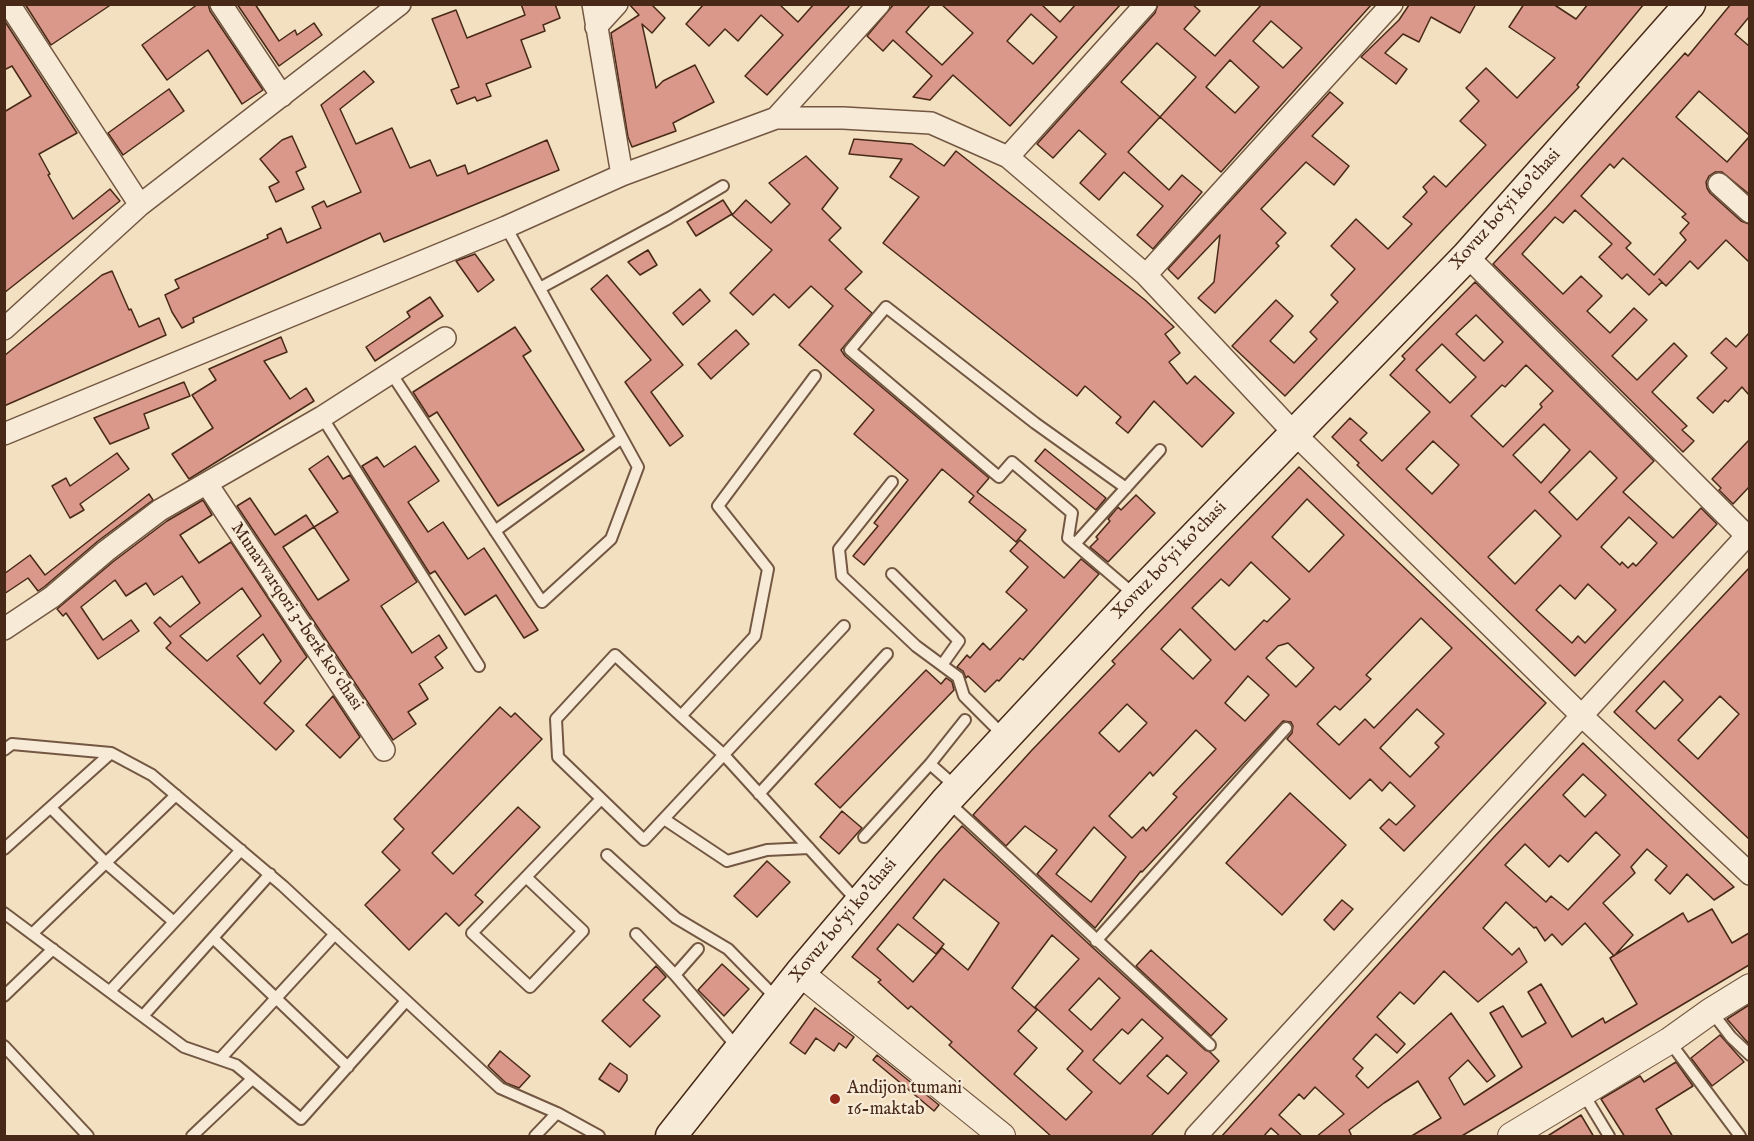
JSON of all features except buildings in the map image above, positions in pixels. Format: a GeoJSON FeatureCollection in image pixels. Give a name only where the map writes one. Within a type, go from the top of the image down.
{"type":"FeatureCollection","features":[{"type":"Feature","properties":{"kind":"main road","name":"Xovuz bo‘yi ko'chasi"},"geometry":{"type":"LineString","coordinates":[[671,1137],[800,973],[952,795],[1136,597],[1467,255],[1690,4]]}},
{"type":"Feature","properties":{"kind":"street"},"geometry":{"type":"LineString","coordinates":[[9,4],[140,205]]}},
{"type":"Feature","properties":{"kind":"street"},"geometry":{"type":"LineString","coordinates":[[221,4],[282,96]]}},
{"type":"Feature","properties":{"kind":"street"},"geometry":{"type":"LineString","coordinates":[[4,329],[140,205],[400,4]]}},
{"type":"Feature","properties":{"kind":"street"},"geometry":{"type":"LineString","coordinates":[[593,4],[622,175]]}},
{"type":"Feature","properties":{"kind":"street"},"geometry":{"type":"LineString","coordinates":[[596,27],[617,4]]}},
{"type":"Feature","properties":{"kind":"street"},"geometry":{"type":"LineString","coordinates":[[776,118],[879,4]]}},
{"type":"Feature","properties":{"kind":"street"},"geometry":{"type":"LineString","coordinates":[[1008,157],[1146,4]]}},
{"type":"Feature","properties":{"kind":"street"},"geometry":{"type":"LineString","coordinates":[[1146,275],[1392,4]]}},
{"type":"Feature","properties":{"kind":"street"},"geometry":{"type":"LineString","coordinates":[[4,434],[506,228],[622,175],[776,118],[843,118],[932,123],[1008,157],[1146,275],[1294,433],[1581,716],[1749,874]]}},
{"type":"Feature","properties":{"kind":"street"},"geometry":{"type":"LineString","coordinates":[[1719,184],[1749,212]]}},
{"type":"Feature","properties":{"kind":"street"},"geometry":{"type":"LineString","coordinates":[[1196,1137],[1748,536],[1467,255]]}},
{"type":"Feature","properties":{"kind":"street"},"geometry":{"type":"LineString","coordinates":[[4,628],[52,597],[106,551],[160,510],[322,417],[445,339]]}},
{"type":"Feature","properties":{"kind":"street","name":"Munavvarqori 3-berk koʻchasi"},"geometry":{"type":"LineString","coordinates":[[207,484],[384,750]]}},
{"type":"Feature","properties":{"kind":"street"},"geometry":{"type":"LineString","coordinates":[[800,973],[1002,1137]]}},
{"type":"Feature","properties":{"kind":"street"},"geometry":{"type":"LineString","coordinates":[[1511,1137],[1669,1041],[1749,987]]}},
{"type":"Feature","properties":{"kind":"lane"},"geometry":{"type":"LineString","coordinates":[[540,288],[723,186]]}},
{"type":"Feature","properties":{"kind":"lane"},"geometry":{"type":"LineString","coordinates":[[391,373],[542,602],[611,539],[638,467],[506,228]]}},
{"type":"Feature","properties":{"kind":"lane"},"geometry":{"type":"LineString","coordinates":[[1126,488],[1035,423],[886,307],[850,350],[999,477],[1012,462],[1072,513],[1068,538],[1136,597]]}},
{"type":"Feature","properties":{"kind":"lane"},"geometry":{"type":"LineString","coordinates":[[681,716],[755,636],[768,569],[718,506],[815,376]]}},
{"type":"Feature","properties":{"kind":"lane"},"geometry":{"type":"LineString","coordinates":[[322,417],[479,666]]}},
{"type":"Feature","properties":{"kind":"lane"},"geometry":{"type":"LineString","coordinates":[[495,531],[622,438]]}},
{"type":"Feature","properties":{"kind":"lane"},"geometry":{"type":"LineString","coordinates":[[1075,544],[1160,450]]}},
{"type":"Feature","properties":{"kind":"lane"},"geometry":{"type":"LineString","coordinates":[[892,482],[839,549],[842,576],[916,646],[958,676],[964,696],[1005,737]]}},
{"type":"Feature","properties":{"kind":"lane"},"geometry":{"type":"LineString","coordinates":[[892,574],[959,640],[942,665]]}},
{"type":"Feature","properties":{"kind":"lane"},"geometry":{"type":"LineString","coordinates":[[844,626],[724,754],[644,840],[558,757],[556,719],[615,655],[724,754],[859,903]]}},
{"type":"Feature","properties":{"kind":"lane"},"geometry":{"type":"LineString","coordinates":[[759,794],[887,654]]}},
{"type":"Feature","properties":{"kind":"lane"},"geometry":{"type":"LineString","coordinates":[[864,837],[930,764],[965,720]]}},
{"type":"Feature","properties":{"kind":"lane"},"geometry":{"type":"LineString","coordinates":[[1096,941],[1286,728]]}},
{"type":"Feature","properties":{"kind":"lane"},"geometry":{"type":"LineString","coordinates":[[4,750],[12,744],[111,753],[152,775],[270,874],[500,1088],[557,1113],[594,1136]]}},
{"type":"Feature","properties":{"kind":"lane"},"geometry":{"type":"LineString","coordinates":[[4,849],[111,753]]}},
{"type":"Feature","properties":{"kind":"lane"},"geometry":{"type":"LineString","coordinates":[[930,764],[952,795],[1096,941],[1210,1045]]}},
{"type":"Feature","properties":{"kind":"lane"},"geometry":{"type":"LineString","coordinates":[[32,934],[176,795]]}},
{"type":"Feature","properties":{"kind":"lane"},"geometry":{"type":"LineString","coordinates":[[526,877],[583,931],[530,987],[472,933],[601,799]]}},
{"type":"Feature","properties":{"kind":"lane"},"geometry":{"type":"LineString","coordinates":[[51,808],[106,863],[174,922]]}},
{"type":"Feature","properties":{"kind":"lane"},"geometry":{"type":"LineString","coordinates":[[664,819],[727,861],[768,850],[808,848]]}},
{"type":"Feature","properties":{"kind":"lane"},"geometry":{"type":"LineString","coordinates":[[110,991],[241,850]]}},
{"type":"Feature","properties":{"kind":"lane"},"geometry":{"type":"LineString","coordinates":[[608,855],[676,918],[728,949],[778,1000]]}},
{"type":"Feature","properties":{"kind":"lane"},"geometry":{"type":"LineString","coordinates":[[143,1016],[270,874]]}},
{"type":"Feature","properties":{"kind":"lane"},"geometry":{"type":"LineString","coordinates":[[4,913],[184,1047],[236,1065],[301,1119],[406,1001]]}},
{"type":"Feature","properties":{"kind":"lane"},"geometry":{"type":"LineString","coordinates":[[220,1059],[335,934]]}},
{"type":"Feature","properties":{"kind":"lane"},"geometry":{"type":"LineString","coordinates":[[636,934],[675,975],[739,1050]]}},
{"type":"Feature","properties":{"kind":"lane"},"geometry":{"type":"LineString","coordinates":[[213,938],[348,1066]]}},
{"type":"Feature","properties":{"kind":"lane"},"geometry":{"type":"LineString","coordinates":[[675,975],[698,949]]}},
{"type":"Feature","properties":{"kind":"lane"},"geometry":{"type":"LineString","coordinates":[[4,996],[53,950]]}},
{"type":"Feature","properties":{"kind":"lane"},"geometry":{"type":"LineString","coordinates":[[1711,1011],[1731,1037],[1749,1055]]}},
{"type":"Feature","properties":{"kind":"lane"},"geometry":{"type":"LineString","coordinates":[[1669,1041],[1740,1137]]}},
{"type":"Feature","properties":{"kind":"lane"},"geometry":{"type":"LineString","coordinates":[[4,1046],[88,1137]]}},
{"type":"Feature","properties":{"kind":"lane"},"geometry":{"type":"LineString","coordinates":[[192,1137],[252,1079]]}},
{"type":"Feature","properties":{"kind":"lane"},"geometry":{"type":"LineString","coordinates":[[1583,1093],[1609,1137]]}},
{"type":"Feature","properties":{"kind":"lane"},"geometry":{"type":"LineString","coordinates":[[535,1137],[557,1113]]}},
{"type":"Feature","properties":{"kind":"place","name":"Andijon tumani 16-maktab"},"geometry":{"type":"Point","coordinates":[835,1099]}}]}
